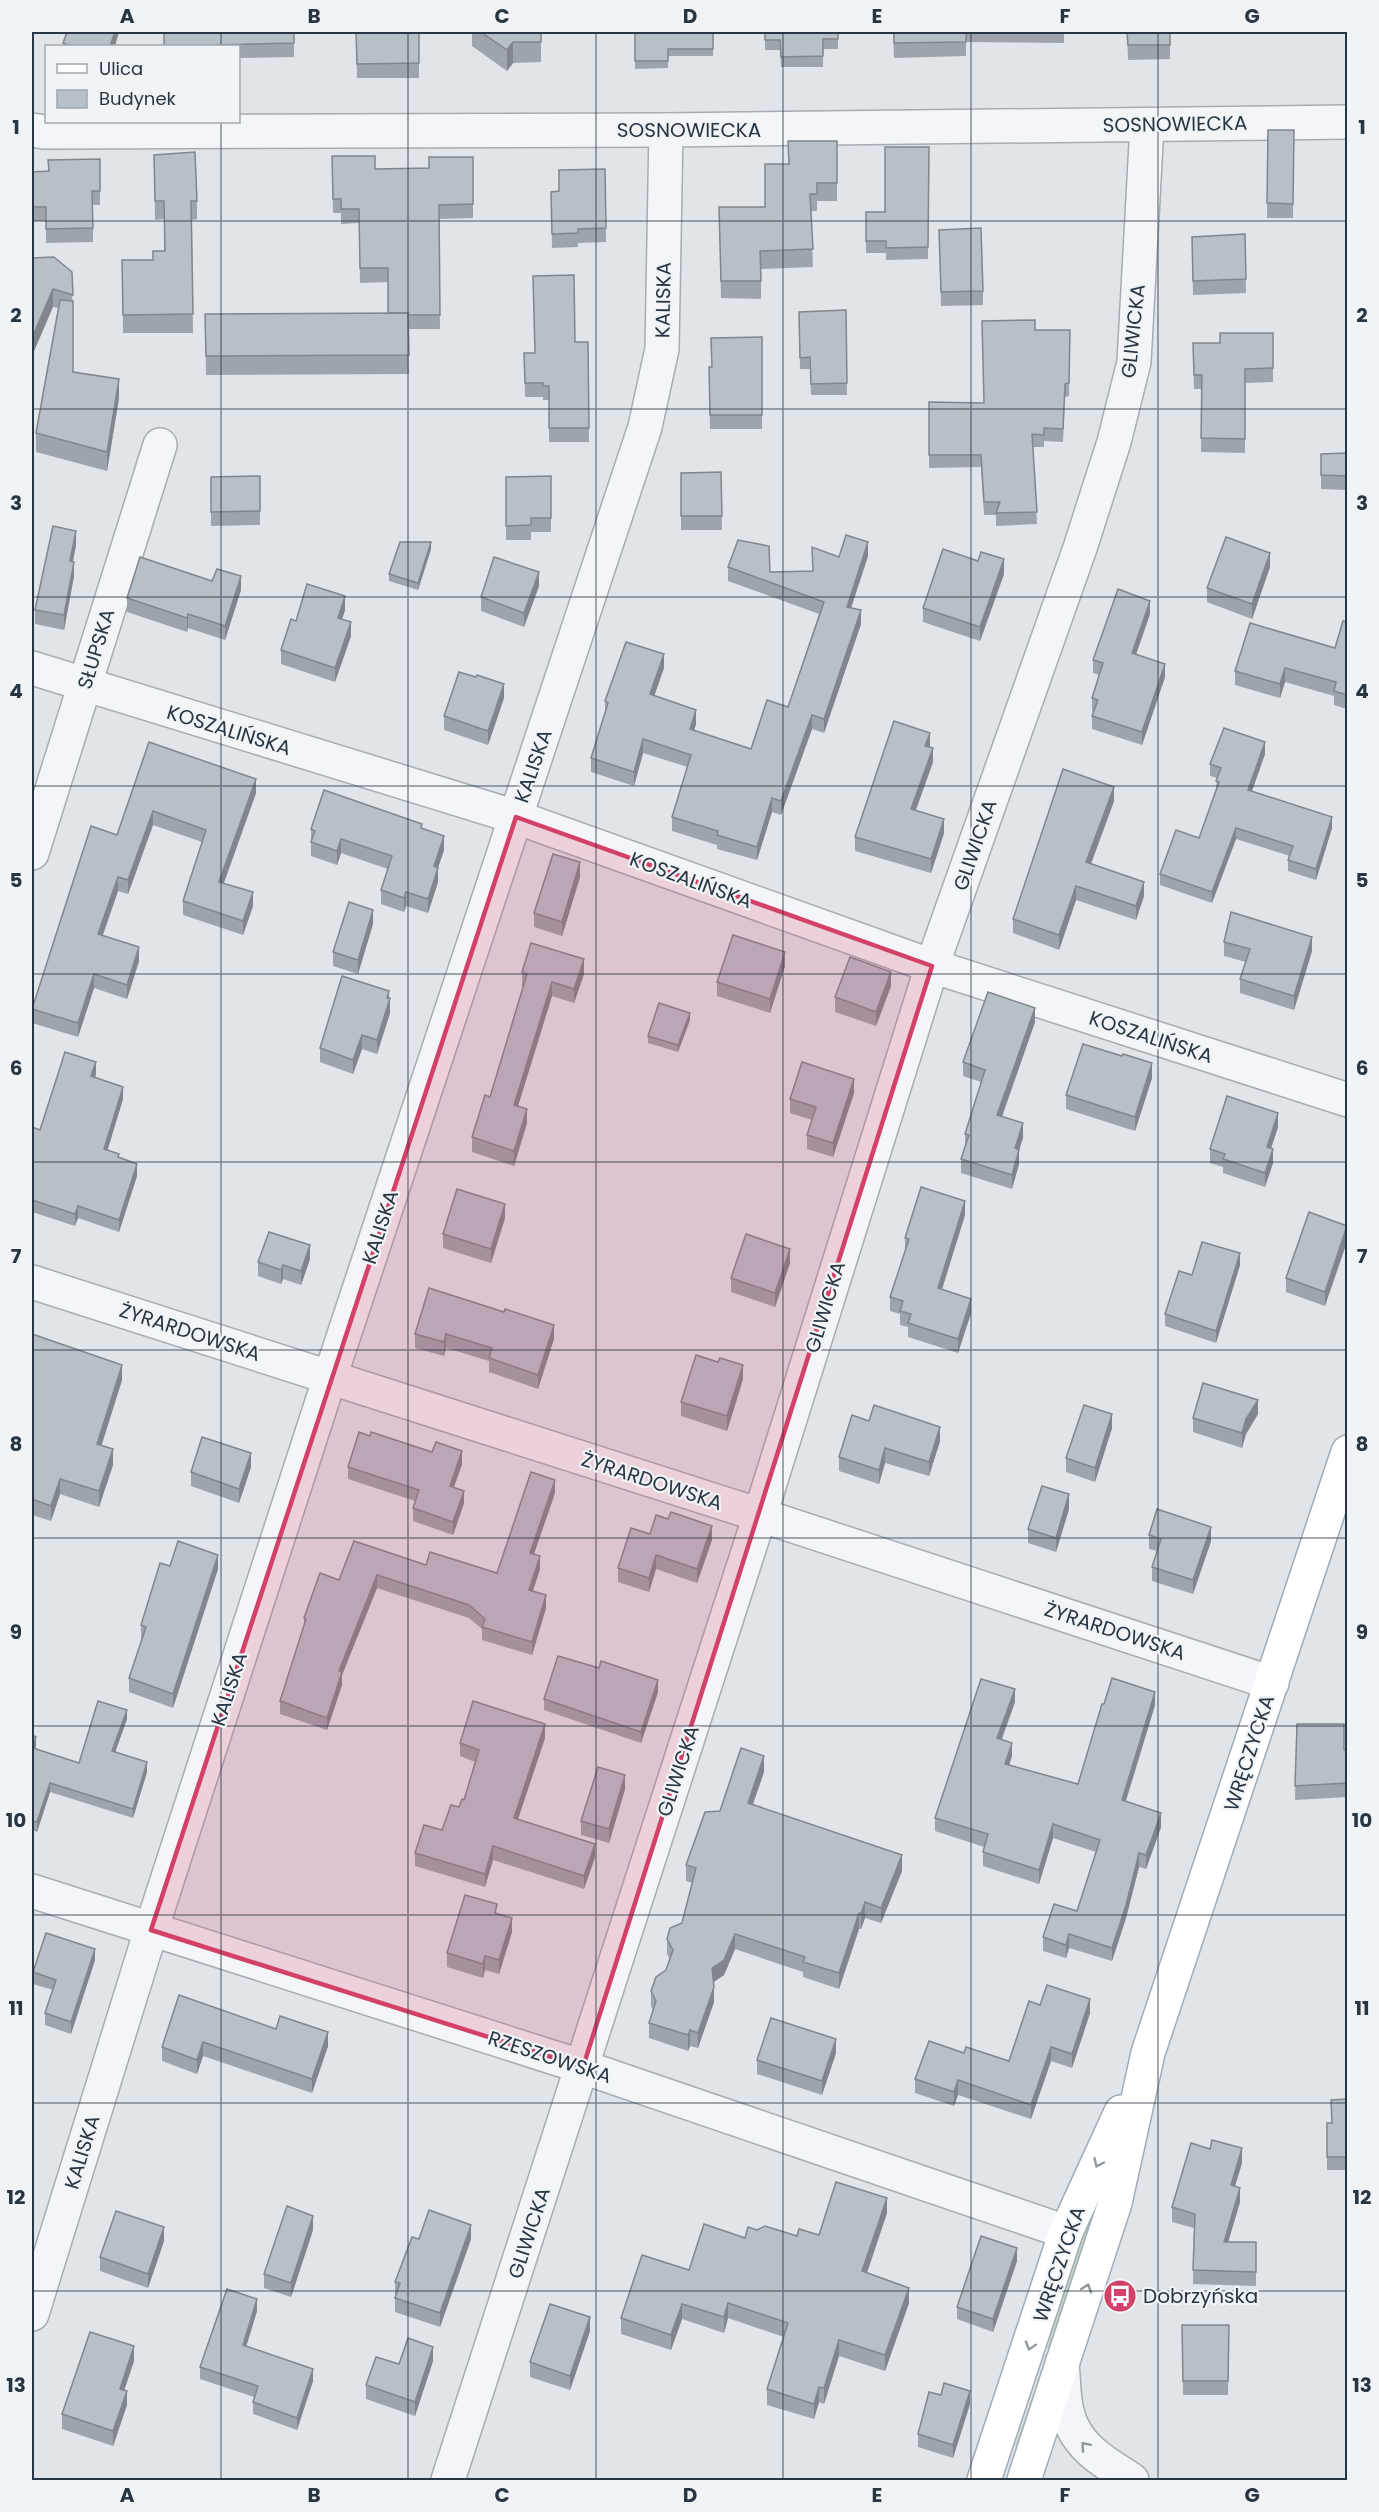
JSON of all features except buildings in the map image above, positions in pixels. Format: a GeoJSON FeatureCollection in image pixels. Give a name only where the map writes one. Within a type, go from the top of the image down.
{"type":"FeatureCollection","features":[{"type":"Feature","properties":{"kind":"main road","name":"WRĘCZYCKA"},"geometry":{"type":"LineString","coordinates":[[984,2481],[1066,2232],[1148,2053],[1347,1452]]}},
{"type":"Feature","properties":{"kind":"main road","name":"WRĘCZYCKA"},"geometry":{"type":"LineString","coordinates":[[1024,2481],[1115,2203],[1148,2053]]}},
{"type":"Feature","properties":{"kind":"street","name":"SOSNOWIECKA"},"geometry":{"type":"LineString","coordinates":[[32,130],[44,132],[666,130],[1347,122]]}},
{"type":"Feature","properties":{"kind":"street","name":"GLIWICKA"},"geometry":{"type":"LineString","coordinates":[[448,2481],[760,1515],[932,966],[1076,559],[1114,442],[1134,362],[1147,125]]}},
{"type":"Feature","properties":{"kind":"street","name":"KALISKA"},"geometry":{"type":"LineString","coordinates":[[32,2314],[151,1930],[330,1377],[621,506],[645,427],[662,349],[666,130]]}},
{"type":"Feature","properties":{"kind":"street","name":"SŁUPSKA"},"geometry":{"type":"LineString","coordinates":[[32,853],[160,445]]}},
{"type":"Feature","properties":{"kind":"street","name":"KOSZALIŃSKA"},"geometry":{"type":"LineString","coordinates":[[32,668],[516,817],[932,966],[1347,1100]]}},
{"type":"Feature","properties":{"kind":"street","name":"ŻYRARDOWSKA"},"geometry":{"type":"LineString","coordinates":[[32,1282],[760,1515],[1272,1683]]}},
{"type":"Feature","properties":{"kind":"street","name":"RZESZOWSKA"},"geometry":{"type":"LineString","coordinates":[[32,1891],[583,2067],[1066,2232]]}},
{"type":"Feature","properties":{"kind":"street"},"geometry":{"type":"LineString","coordinates":[[1062,2363],[1067,2414],[1075,2434],[1093,2455],[1132,2481]]}},
{"type":"Feature","properties":{"kind":"street"},"geometry":{"type":"LineString","coordinates":[[997,2442],[1006,2471],[1014,2481]]}},
{"type":"Feature","properties":{"kind":"highlighted area"},"geometry":{"type":"Polygon","coordinates":[[[516,817],[932,966],[583,2067],[151,1930],[516,817]]]}},
{"type":"Feature","properties":{"kind":"green space"},"geometry":{"type":"Polygon","coordinates":[[[1099,2208],[1057,2351],[1047,2348],[1088,2211],[1099,2208]]]}},
{"type":"Feature","properties":{"kind":"green space"},"geometry":{"type":"Polygon","coordinates":[[[1041,2371],[1044,2371],[1026,2451],[1015,2446],[1041,2371]]]}},
{"type":"Feature","properties":{"kind":"place","name":"Dobrzyńska"},"geometry":{"type":"Point","coordinates":[1120,2296]}}]}
